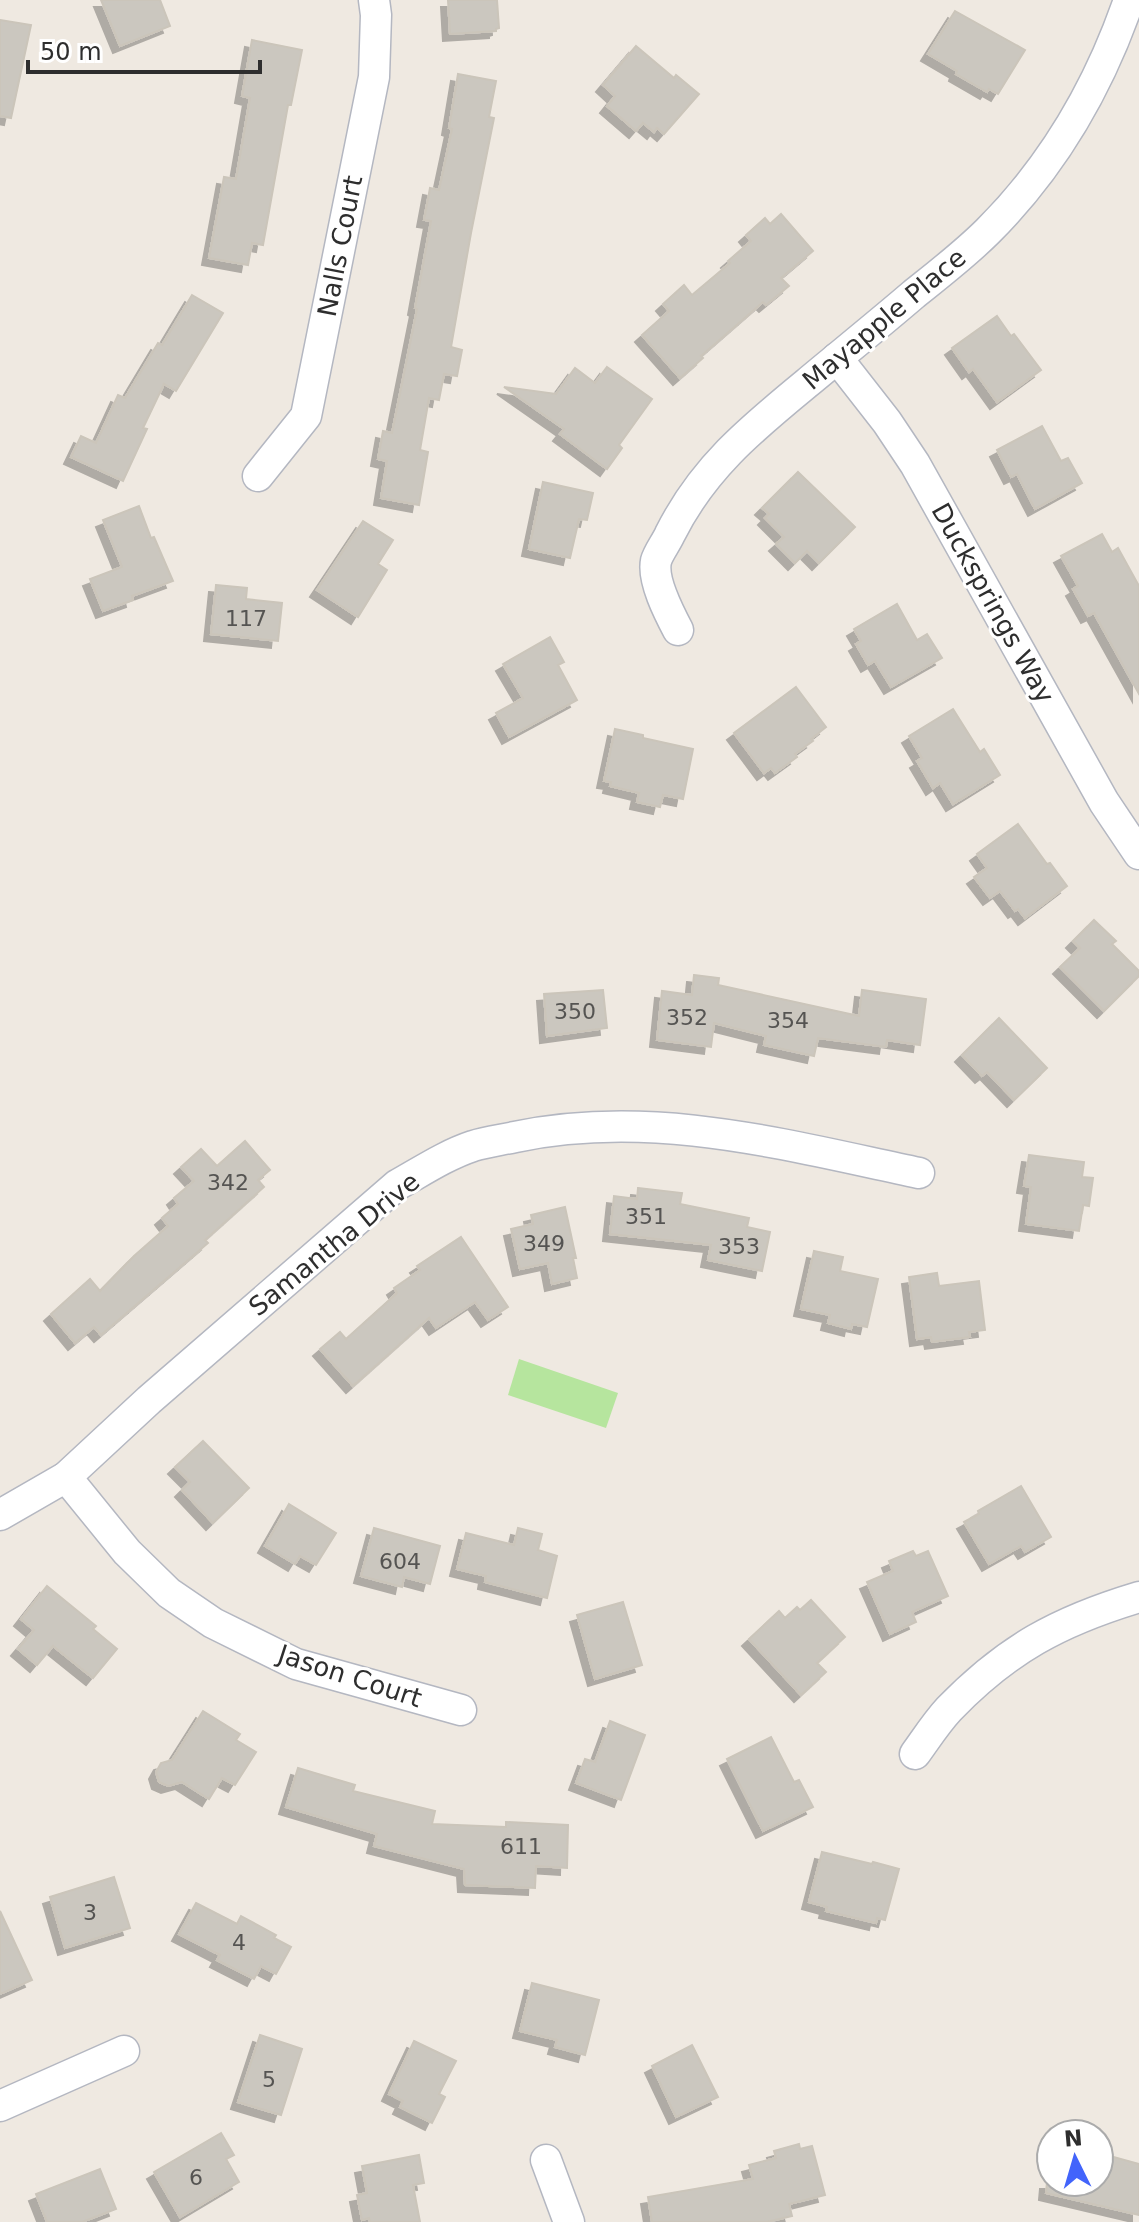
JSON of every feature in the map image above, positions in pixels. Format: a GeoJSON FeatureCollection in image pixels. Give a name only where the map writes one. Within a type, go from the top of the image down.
{"type":"FeatureCollection","features":[{"type":"Feature","properties":{"kind":"street","name":"Nalls Court"},"geometry":{"type":"LineString","coordinates":[[258,476],[306,416],[374,77],[374,0]]}},
{"type":"Feature","properties":{"kind":"street","name":"Mayapple Place"},"geometry":{"type":"LineString","coordinates":[[678,630],[662,599],[655,563],[679,516],[708,473],[744,434],[988,231],[1040,171],[1070,128],[1096,81],[1129,0]]}},
{"type":"Feature","properties":{"kind":"street","name":"Ducksprings Way"},"geometry":{"type":"LineString","coordinates":[[837,358],[915,464],[1104,802],[1139,854]]}},
{"type":"Feature","properties":{"kind":"street","name":"Samantha Drive"},"geometry":{"type":"LineString","coordinates":[[0,1515],[66,1477],[241,1319],[397,1185],[438,1161],[474,1146],[542,1131],[602,1126],[666,1126],[748,1138],[919,1173]]}},
{"type":"Feature","properties":{"kind":"street","name":"Jason Court"},"geometry":{"type":"LineString","coordinates":[[66,1477],[127,1552],[169,1593],[213,1623],[296,1664],[461,1710]]}},
{"type":"Feature","properties":{"kind":"street"},"geometry":{"type":"LineString","coordinates":[[915,1754],[947,1712],[1004,1660],[1047,1632],[1093,1611],[1139,1597]]}},
{"type":"Feature","properties":{"kind":"street"},"geometry":{"type":"LineString","coordinates":[[0,2106],[124,2051]]}},
{"type":"Feature","properties":{"kind":"street"},"geometry":{"type":"LineString","coordinates":[[546,2160],[569,2222]]}},
{"type":"Feature","properties":{"kind":"green space"},"geometry":{"type":"Polygon","coordinates":[[[519,1359],[618,1393],[606,1428],[508,1395],[519,1359]]]}},
{"type":"Feature","properties":{"kind":"building"},"geometry":{"type":"Polygon","coordinates":[[[101,0],[160,0],[170,26],[120,46],[101,0]]]}},
{"type":"Feature","properties":{"kind":"building"},"geometry":{"type":"Polygon","coordinates":[[[448,0],[497,0],[499,28],[496,31],[450,34],[448,0]]]}},
{"type":"Feature","properties":{"kind":"building"},"geometry":{"type":"Polygon","coordinates":[[[955,11],[1025,50],[998,94],[989,89],[987,92],[928,54],[955,11]]]}},
{"type":"Feature","properties":{"kind":"building"},"geometry":{"type":"Polygon","coordinates":[[[0,20],[31,25],[11,118],[0,116],[0,20]]]}},
{"type":"Feature","properties":{"kind":"building"},"geometry":{"type":"Polygon","coordinates":[[[252,40],[302,50],[291,105],[288,105],[263,245],[252,243],[248,265],[209,258],[224,177],[236,179],[250,98],[242,96],[252,40]]]}},
{"type":"Feature","properties":{"kind":"building"},"geometry":{"type":"Polygon","coordinates":[[[636,46],[674,78],[676,75],[699,94],[664,134],[657,128],[654,132],[643,123],[636,131],[607,106],[615,96],[603,85],[636,46]]]}},
{"type":"Feature","properties":{"kind":"building"},"geometry":{"type":"Polygon","coordinates":[[[458,74],[496,81],[489,117],[494,118],[451,347],[462,350],[457,376],[444,374],[439,400],[429,398],[420,450],[428,452],[419,505],[381,498],[387,461],[378,459],[383,431],[392,433],[431,221],[424,220],[430,188],[439,190],[452,129],[449,128],[458,74]]]}},
{"type":"Feature","properties":{"kind":"building"},"geometry":{"type":"Polygon","coordinates":[[[781,214],[813,251],[781,278],[789,286],[766,305],[763,302],[680,378],[642,335],[669,311],[663,304],[684,285],[692,295],[751,241],[746,235],[765,218],[770,224],[781,214]]]}},
{"type":"Feature","properties":{"kind":"building"},"geometry":{"type":"Polygon","coordinates":[[[192,295],[223,313],[176,391],[164,384],[123,481],[71,457],[81,436],[96,443],[118,395],[125,398],[192,295]]]}},
{"type":"Feature","properties":{"kind":"building"},"geometry":{"type":"Polygon","coordinates":[[[997,316],[1041,370],[997,402],[973,369],[969,372],[952,348],[997,316]]]}},
{"type":"Feature","properties":{"kind":"building"},"geometry":{"type":"Polygon","coordinates":[[[607,367],[652,399],[619,445],[622,448],[607,469],[560,434],[564,429],[504,387],[556,394],[575,368],[595,383],[607,367]]]}},
{"type":"Feature","properties":{"kind":"building"},"geometry":{"type":"Polygon","coordinates":[[[1042,426],[1061,461],[1068,458],[1082,483],[1035,509],[1017,474],[1011,477],[997,450],[1042,426]]]}},
{"type":"Feature","properties":{"kind":"building"},"geometry":{"type":"Polygon","coordinates":[[[798,472],[855,527],[819,563],[807,551],[795,563],[776,544],[784,537],[765,518],[769,514],[762,508],[798,472]]]}},
{"type":"Feature","properties":{"kind":"building"},"geometry":{"type":"Polygon","coordinates":[[[543,482],[593,493],[587,520],[579,519],[570,558],[529,549],[543,482]]]}},
{"type":"Feature","properties":{"kind":"building"},"geometry":{"type":"Polygon","coordinates":[[[139,506],[173,581],[103,611],[90,579],[122,567],[103,520],[139,506]]]}},
{"type":"Feature","properties":{"kind":"building"},"geometry":{"type":"Polygon","coordinates":[[[363,521],[393,540],[378,564],[387,570],[358,617],[317,590],[363,521]]]}},
{"type":"Feature","properties":{"kind":"building"},"geometry":{"type":"Polygon","coordinates":[[[1102,534],[1112,552],[1118,548],[1139,586],[1139,694],[1094,613],[1088,616],[1073,589],[1078,586],[1061,556],[1102,534]]]}},
{"type":"Feature","properties":{"kind":"building"},"geometry":{"type":"Polygon","coordinates":[[[216,585],[247,588],[246,599],[282,603],[278,641],[211,634],[216,585]]]}},
{"type":"Feature","properties":{"kind":"building"},"geometry":{"type":"Polygon","coordinates":[[[897,604],[917,640],[927,634],[942,658],[891,687],[875,661],[868,665],[856,644],[861,641],[854,629],[897,604]]]}},
{"type":"Feature","properties":{"kind":"building"},"geometry":{"type":"Polygon","coordinates":[[[550,637],[564,662],[558,665],[577,700],[509,737],[496,713],[523,698],[503,664],[550,637]]]}},
{"type":"Feature","properties":{"kind":"building"},"geometry":{"type":"Polygon","coordinates":[[[796,687],[826,727],[795,754],[797,757],[775,773],[771,768],[764,773],[734,733],[796,687]]]}},
{"type":"Feature","properties":{"kind":"building"},"geometry":{"type":"Polygon","coordinates":[[[953,709],[980,752],[984,749],[1000,775],[953,804],[940,783],[933,788],[917,761],[922,758],[909,736],[953,709]]]}},
{"type":"Feature","properties":{"kind":"building"},"geometry":{"type":"Polygon","coordinates":[[[615,729],[693,749],[683,799],[663,795],[660,807],[637,802],[639,793],[610,786],[611,782],[604,781],[615,729]]]}},
{"type":"Feature","properties":{"kind":"building"},"geometry":{"type":"Polygon","coordinates":[[[1018,824],[1067,886],[1025,918],[1018,909],[1015,911],[1000,891],[990,898],[974,877],[987,868],[977,854],[1018,824]]]}},
{"type":"Feature","properties":{"kind":"building"},"geometry":{"type":"Polygon","coordinates":[[[1094,920],[1116,941],[1112,944],[1139,971],[1139,976],[1104,1011],[1060,967],[1080,948],[1073,941],[1094,920]]]}},
{"type":"Feature","properties":{"kind":"building"},"geometry":{"type":"Polygon","coordinates":[[[694,975],[719,978],[718,985],[859,1016],[862,990],[926,999],[920,1045],[887,1040],[886,1047],[818,1038],[814,1056],[764,1045],[766,1036],[714,1023],[711,1047],[657,1040],[662,991],[692,995],[694,975]]]}},
{"type":"Feature","properties":{"kind":"building"},"geometry":{"type":"Polygon","coordinates":[[[603,990],[607,1028],[547,1036],[544,994],[603,990]]]}},
{"type":"Feature","properties":{"kind":"building"},"geometry":{"type":"Polygon","coordinates":[[[999,1018],[1047,1068],[1014,1100],[987,1072],[982,1076],[962,1055],[999,1018]]]}},
{"type":"Feature","properties":{"kind":"building"},"geometry":{"type":"Polygon","coordinates":[[[245,1141],[270,1170],[258,1180],[264,1187],[205,1240],[208,1243],[101,1335],[94,1327],[75,1343],[51,1314],[90,1279],[100,1291],[168,1226],[162,1218],[178,1204],[174,1198],[194,1181],[181,1167],[201,1149],[217,1166],[245,1141]]]}},
{"type":"Feature","properties":{"kind":"building"},"geometry":{"type":"Polygon","coordinates":[[[1029,1155],[1084,1162],[1082,1177],[1093,1178],[1089,1206],[1083,1205],[1079,1231],[1026,1224],[1031,1187],[1024,1186],[1029,1155]]]}},
{"type":"Feature","properties":{"kind":"building"},"geometry":{"type":"Polygon","coordinates":[[[638,1188],[682,1193],[680,1204],[749,1218],[747,1227],[770,1232],[762,1271],[708,1260],[711,1245],[610,1234],[614,1196],[637,1199],[638,1188]]]}},
{"type":"Feature","properties":{"kind":"building"},"geometry":{"type":"Polygon","coordinates":[[[565,1207],[577,1278],[552,1284],[548,1263],[520,1269],[511,1229],[533,1224],[531,1215],[565,1207]]]}},
{"type":"Feature","properties":{"kind":"building"},"geometry":{"type":"Polygon","coordinates":[[[461,1237],[508,1307],[488,1320],[475,1302],[436,1328],[429,1318],[353,1386],[320,1349],[340,1332],[346,1339],[397,1293],[394,1288],[420,1270],[417,1266],[461,1237]]]}},
{"type":"Feature","properties":{"kind":"building"},"geometry":{"type":"Polygon","coordinates":[[[814,1251],[843,1257],[840,1271],[878,1279],[867,1327],[852,1324],[851,1329],[828,1323],[830,1315],[801,1309],[814,1251]]]}},
{"type":"Feature","properties":{"kind":"building"},"geometry":{"type":"Polygon","coordinates":[[[937,1273],[939,1286],[979,1281],[985,1330],[969,1332],[970,1337],[932,1342],[931,1337],[917,1339],[909,1277],[937,1273]]]}},
{"type":"Feature","properties":{"kind":"building"},"geometry":{"type":"Polygon","coordinates":[[[203,1441],[249,1488],[213,1523],[182,1490],[190,1482],[175,1467],[203,1441]]]}},
{"type":"Feature","properties":{"kind":"building"},"geometry":{"type":"Polygon","coordinates":[[[1021,1486],[1051,1537],[1025,1552],[1021,1546],[989,1564],[964,1522],[1021,1486]]]}},
{"type":"Feature","properties":{"kind":"building"},"geometry":{"type":"Polygon","coordinates":[[[289,1504],[336,1533],[316,1565],[300,1556],[295,1564],[265,1546],[289,1504]]]}},
{"type":"Feature","properties":{"kind":"building"},"geometry":{"type":"Polygon","coordinates":[[[374,1528],[440,1546],[430,1584],[404,1577],[402,1587],[361,1576],[374,1528]]]}},
{"type":"Feature","properties":{"kind":"building"},"geometry":{"type":"Polygon","coordinates":[[[518,1528],[542,1534],[538,1550],[557,1556],[547,1598],[485,1582],[486,1576],[457,1569],[466,1533],[514,1545],[518,1528]]]}},
{"type":"Feature","properties":{"kind":"building"},"geometry":{"type":"Polygon","coordinates":[[[913,1551],[916,1556],[928,1551],[948,1596],[912,1612],[916,1622],[890,1634],[867,1582],[893,1571],[889,1561],[913,1551]]]}},
{"type":"Feature","properties":{"kind":"building"},"geometry":{"type":"Polygon","coordinates":[[[47,1586],[96,1626],[93,1629],[117,1649],[93,1678],[53,1646],[37,1665],[18,1649],[34,1630],[21,1619],[47,1586]]]}},
{"type":"Feature","properties":{"kind":"building"},"geometry":{"type":"Polygon","coordinates":[[[811,1600],[845,1637],[817,1663],[826,1672],[801,1695],[749,1639],[779,1611],[785,1618],[811,1600]]]}},
{"type":"Feature","properties":{"kind":"building"},"geometry":{"type":"Polygon","coordinates":[[[623,1602],[642,1665],[595,1679],[577,1615],[623,1602]]]}},
{"type":"Feature","properties":{"kind":"building"},"geometry":{"type":"Polygon","coordinates":[[[203,1711],[240,1734],[236,1740],[256,1752],[235,1785],[222,1778],[209,1799],[182,1782],[168,1786],[159,1782],[156,1772],[161,1763],[172,1760],[203,1711]]]}},
{"type":"Feature","properties":{"kind":"building"},"geometry":{"type":"Polygon","coordinates":[[[610,1721],[645,1735],[621,1800],[576,1783],[585,1759],[595,1762],[610,1721]]]}},
{"type":"Feature","properties":{"kind":"building"},"geometry":{"type":"Polygon","coordinates":[[[771,1737],[794,1782],[799,1780],[813,1807],[763,1831],[727,1759],[771,1737]]]}},
{"type":"Feature","properties":{"kind":"building"},"geometry":{"type":"Polygon","coordinates":[[[298,1768],[355,1785],[353,1791],[435,1811],[432,1824],[506,1827],[506,1822],[568,1825],[567,1868],[536,1866],[535,1888],[465,1885],[464,1869],[374,1846],[377,1834],[286,1807],[298,1768]]]}},
{"type":"Feature","properties":{"kind":"building"},"geometry":{"type":"Polygon","coordinates":[[[822,1852],[899,1869],[885,1920],[877,1918],[876,1923],[826,1911],[827,1907],[809,1902],[822,1852]]]}},
{"type":"Feature","properties":{"kind":"building"},"geometry":{"type":"Polygon","coordinates":[[[114,1877],[130,1928],[65,1948],[50,1897],[114,1877]]]}},
{"type":"Feature","properties":{"kind":"building"},"geometry":{"type":"Polygon","coordinates":[[[196,1903],[237,1924],[241,1916],[291,1947],[276,1974],[261,1966],[254,1979],[217,1960],[220,1955],[179,1934],[196,1903]]]}},
{"type":"Feature","properties":{"kind":"building"},"geometry":{"type":"Polygon","coordinates":[[[0,1911],[32,1980],[0,1994],[0,1911]]]}},
{"type":"Feature","properties":{"kind":"building"},"geometry":{"type":"Polygon","coordinates":[[[532,1983],[599,2000],[585,2055],[555,2047],[557,2040],[520,2031],[532,1983]]]}},
{"type":"Feature","properties":{"kind":"building"},"geometry":{"type":"Polygon","coordinates":[[[260,2035],[302,2049],[281,2115],[238,2102],[260,2035]]]}},
{"type":"Feature","properties":{"kind":"building"},"geometry":{"type":"Polygon","coordinates":[[[414,2041],[456,2061],[439,2094],[445,2097],[432,2123],[400,2107],[403,2101],[389,2094],[414,2041]]]}},
{"type":"Feature","properties":{"kind":"building"},"geometry":{"type":"Polygon","coordinates":[[[692,2045],[718,2097],[676,2117],[652,2066],[692,2045]]]}},
{"type":"Feature","properties":{"kind":"building"},"geometry":{"type":"Polygon","coordinates":[[[221,2133],[234,2155],[226,2159],[239,2182],[180,2217],[154,2172],[221,2133]]]}},
{"type":"Feature","properties":{"kind":"building"},"geometry":{"type":"Polygon","coordinates":[[[799,2144],[800,2149],[812,2146],[825,2195],[789,2204],[792,2216],[767,2222],[652,2222],[648,2197],[753,2179],[749,2165],[776,2158],[774,2151],[799,2144]]]}},
{"type":"Feature","properties":{"kind":"building"},"geometry":{"type":"Polygon","coordinates":[[[419,2155],[424,2183],[413,2185],[420,2222],[362,2220],[357,2195],[367,2193],[362,2166],[419,2155]]]}},
{"type":"Feature","properties":{"kind":"building"},"geometry":{"type":"Polygon","coordinates":[[[1115,2157],[1139,2164],[1139,2215],[1067,2198],[1115,2198],[1115,2157]]]}},
{"type":"Feature","properties":{"kind":"building"},"geometry":{"type":"Polygon","coordinates":[[[100,2169],[116,2209],[82,2222],[47,2222],[36,2194],[100,2169]]]}}]}
